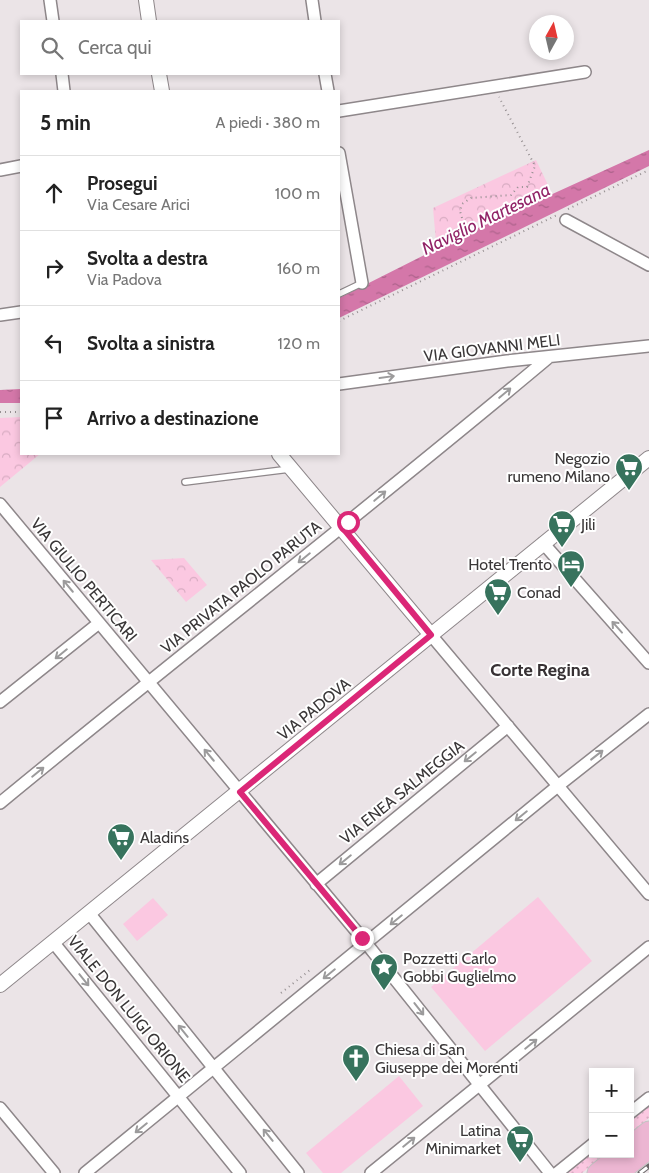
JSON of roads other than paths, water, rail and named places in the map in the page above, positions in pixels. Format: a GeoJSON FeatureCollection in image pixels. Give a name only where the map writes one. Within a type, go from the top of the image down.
{"type":"FeatureCollection","features":[{"type":"Feature","properties":{"kind":"highway"},"geometry":{"type":"LineString","coordinates":[[634,1143],[649,1131]]}},
{"type":"Feature","properties":{"kind":"highway"},"geometry":{"type":"LineString","coordinates":[[619,1173],[649,1149]]}},
{"type":"Feature","properties":{"kind":"highway"},"geometry":{"type":"LineString","coordinates":[[598,1173],[615,1158]]}},
{"type":"Feature","properties":{"kind":"street"},"geometry":{"type":"LineString","coordinates":[[50,0],[53,20]]}},
{"type":"Feature","properties":{"kind":"street"},"geometry":{"type":"LineString","coordinates":[[146,0],[149,20]]}},
{"type":"Feature","properties":{"kind":"street"},"geometry":{"type":"LineString","coordinates":[[312,0],[315,20]]}},
{"type":"Feature","properties":{"kind":"street"},"geometry":{"type":"LineString","coordinates":[[340,111],[586,72]]}},
{"type":"Feature","properties":{"kind":"street"},"geometry":{"type":"LineString","coordinates":[[62,75],[64,90]]}},
{"type":"Feature","properties":{"kind":"street"},"geometry":{"type":"LineString","coordinates":[[158,75],[162,90]]}},
{"type":"Feature","properties":{"kind":"street"},"geometry":{"type":"LineString","coordinates":[[325,75],[328,90]]}},
{"type":"Feature","properties":{"kind":"street"},"geometry":{"type":"LineString","coordinates":[[340,159],[362,282]]}},
{"type":"Feature","properties":{"kind":"street"},"geometry":{"type":"LineString","coordinates":[[0,170],[20,166]]}},
{"type":"Feature","properties":{"kind":"street"},"geometry":{"type":"LineString","coordinates":[[566,220],[649,265]]}},
{"type":"Feature","properties":{"kind":"street"},"geometry":{"type":"LineString","coordinates":[[0,315],[20,312]]}},
{"type":"Feature","properties":{"kind":"street","name":"VIA GIOVANNI MELI"},"geometry":{"type":"LineString","coordinates":[[340,384],[649,346]]}},
{"type":"Feature","properties":{"kind":"street","name":"VIA PRIVATA PAOLO PARUTA"},"geometry":{"type":"LineString","coordinates":[[0,803],[548,358]]}},
{"type":"Feature","properties":{"kind":"street"},"geometry":{"type":"LineString","coordinates":[[281,455],[649,894]]}},
{"type":"Feature","properties":{"kind":"street","name":"VIA PADOVA"},"geometry":{"type":"LineString","coordinates":[[0,985],[649,458]]}},
{"type":"Feature","properties":{"kind":"street","name":"VIA GIULIO PERTICARI"},"geometry":{"type":"LineString","coordinates":[[0,504],[367,944],[550,1173]]}},
{"type":"Feature","properties":{"kind":"street"},"geometry":{"type":"LineString","coordinates":[[543,543],[649,663]]}},
{"type":"Feature","properties":{"kind":"street"},"geometry":{"type":"LineString","coordinates":[[0,702],[99,623]]}},
{"type":"Feature","properties":{"kind":"street"},"geometry":{"type":"LineString","coordinates":[[214,1069],[559,785],[649,714]]}},
{"type":"Feature","properties":{"kind":"street","name":"VIA ENEA SALMEGGIA"},"geometry":{"type":"LineString","coordinates":[[316,884],[508,726]]}},
{"type":"Feature","properties":{"kind":"street","name":"VIALE DON LUIGI ORIONE"},"geometry":{"type":"LineString","coordinates":[[89,913],[298,1173]]}},
{"type":"Feature","properties":{"kind":"street","name":"VIALE DON LUIGI ORIONE"},"geometry":{"type":"LineString","coordinates":[[53,942],[240,1173]]}},
{"type":"Feature","properties":{"kind":"street"},"geometry":{"type":"LineString","coordinates":[[371,1173],[649,948]]}},
{"type":"Feature","properties":{"kind":"street","name":"VIALE DON LUIGI ORIONE"},"geometry":{"type":"LineString","coordinates":[[179,1098],[214,1069]]}},
{"type":"Feature","properties":{"kind":"street"},"geometry":{"type":"LineString","coordinates":[[85,1173],[179,1098]]}},
{"type":"Feature","properties":{"kind":"street"},"geometry":{"type":"LineString","coordinates":[[634,1110],[649,1098]]}},
{"type":"Feature","properties":{"kind":"street"},"geometry":{"type":"LineString","coordinates":[[0,1108],[54,1173]]}},
{"type":"Feature","properties":{"kind":"street"},"geometry":{"type":"LineString","coordinates":[[557,1173],[589,1147]]}},
{"type":"Feature","properties":{"kind":"lane"},"geometry":{"type":"LineString","coordinates":[[340,293],[362,282]]}},
{"type":"Feature","properties":{"kind":"lane"},"geometry":{"type":"LineString","coordinates":[[186,482],[292,468]]}},
{"type":"Feature","properties":{"kind":"water"},"geometry":{"type":"Polygon","coordinates":[[[649,150],[649,166],[340,318],[340,297],[480,227],[649,150]]]}},
{"type":"Feature","properties":{"kind":"water"},"geometry":{"type":"Polygon","coordinates":[[[20,389],[20,403],[0,403],[0,390],[20,389]]]}},
{"type":"Feature","properties":{"kind":"railway"},"geometry":{"type":"LineString","coordinates":[[640,1173],[649,1166]]}},
{"type":"Feature","properties":{"kind":"place","name":"Negozio rumeno Milano"},"geometry":{"type":"Point","coordinates":[629,491]}},
{"type":"Feature","properties":{"kind":"place","name":"Jili"},"geometry":{"type":"Point","coordinates":[562,548]}},
{"type":"Feature","properties":{"kind":"place","name":"Hotel Trento"},"geometry":{"type":"Point","coordinates":[571,588]}},
{"type":"Feature","properties":{"kind":"place","name":"Conad"},"geometry":{"type":"Point","coordinates":[498,616]}},
{"type":"Feature","properties":{"kind":"place","name":"Aladins"},"geometry":{"type":"Point","coordinates":[121,861]}},
{"type":"Feature","properties":{"kind":"place","name":"Pozzetti Carlo Gobbi Guglielmo"},"geometry":{"type":"Point","coordinates":[384,991]}},
{"type":"Feature","properties":{"kind":"place","name":"Chiesa di San Giuseppe dei Morenti"},"geometry":{"type":"Point","coordinates":[356,1082]}},
{"type":"Feature","properties":{"kind":"place","name":"Latina Minimarket"},"geometry":{"type":"Point","coordinates":[520,1163]}},
{"type":"Feature","properties":{"kind":"district","name":"Corte Regina"},"geometry":{"type":"Point","coordinates":[540,670]}},
{"type":"Feature","properties":{"kind":"water label","name":"Naviglio Martesana"},"geometry":{"type":"Point","coordinates":[486,219]}}]}
